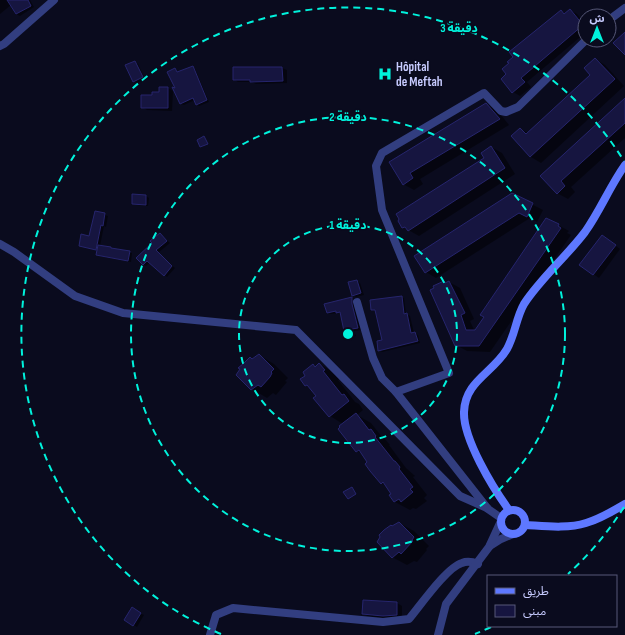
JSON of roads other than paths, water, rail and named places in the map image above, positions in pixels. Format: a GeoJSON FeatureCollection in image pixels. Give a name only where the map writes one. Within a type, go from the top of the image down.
{"type":"FeatureCollection","features":[{"type":"Feature","properties":{"kind":"main road"},"geometry":{"type":"LineString","coordinates":[[509,510],[500,498],[476,453],[465,425],[464,413],[466,400],[470,389],[498,361],[507,349],[524,305],[537,287],[585,232],[625,165]]}},
{"type":"Feature","properties":{"kind":"main road"},"geometry":{"type":"LineString","coordinates":[[525,525],[566,526],[585,524],[605,516],[625,504]]}},
{"type":"Feature","properties":{"kind":"main road"},"geometry":{"type":"LineString","coordinates":[[509,510],[516,510],[520,512],[524,518],[525,525],[520,531],[513,534],[503,529],[501,520],[503,515],[509,510]]}},
{"type":"Feature","properties":{"kind":"street"},"geometry":{"type":"LineString","coordinates":[[1,42],[54,0]]}},
{"type":"Feature","properties":{"kind":"street"},"geometry":{"type":"LineString","coordinates":[[396,392],[449,372],[382,210],[376,166],[382,153],[484,94],[501,111],[506,112],[518,107],[578,48]]}},
{"type":"Feature","properties":{"kind":"street"},"geometry":{"type":"LineString","coordinates":[[0,244],[14,252],[75,296],[123,313],[296,330],[460,496],[488,509]]}},
{"type":"Feature","properties":{"kind":"street"},"geometry":{"type":"LineString","coordinates":[[358,302],[373,358],[382,378],[396,392],[488,509],[501,520],[489,547],[478,564],[446,604],[438,635]]}},
{"type":"Feature","properties":{"kind":"street"},"geometry":{"type":"LineString","coordinates":[[489,547],[501,539],[513,534]]}},
{"type":"Feature","properties":{"kind":"street"},"geometry":{"type":"LineString","coordinates":[[210,635],[216,615],[233,608],[383,622],[409,619],[442,579],[456,565],[468,562],[478,564]]}},
{"type":"Feature","properties":{"kind":"place","name":"Hôpital de Meftah"},"geometry":{"type":"Point","coordinates":[385,74]}}]}
